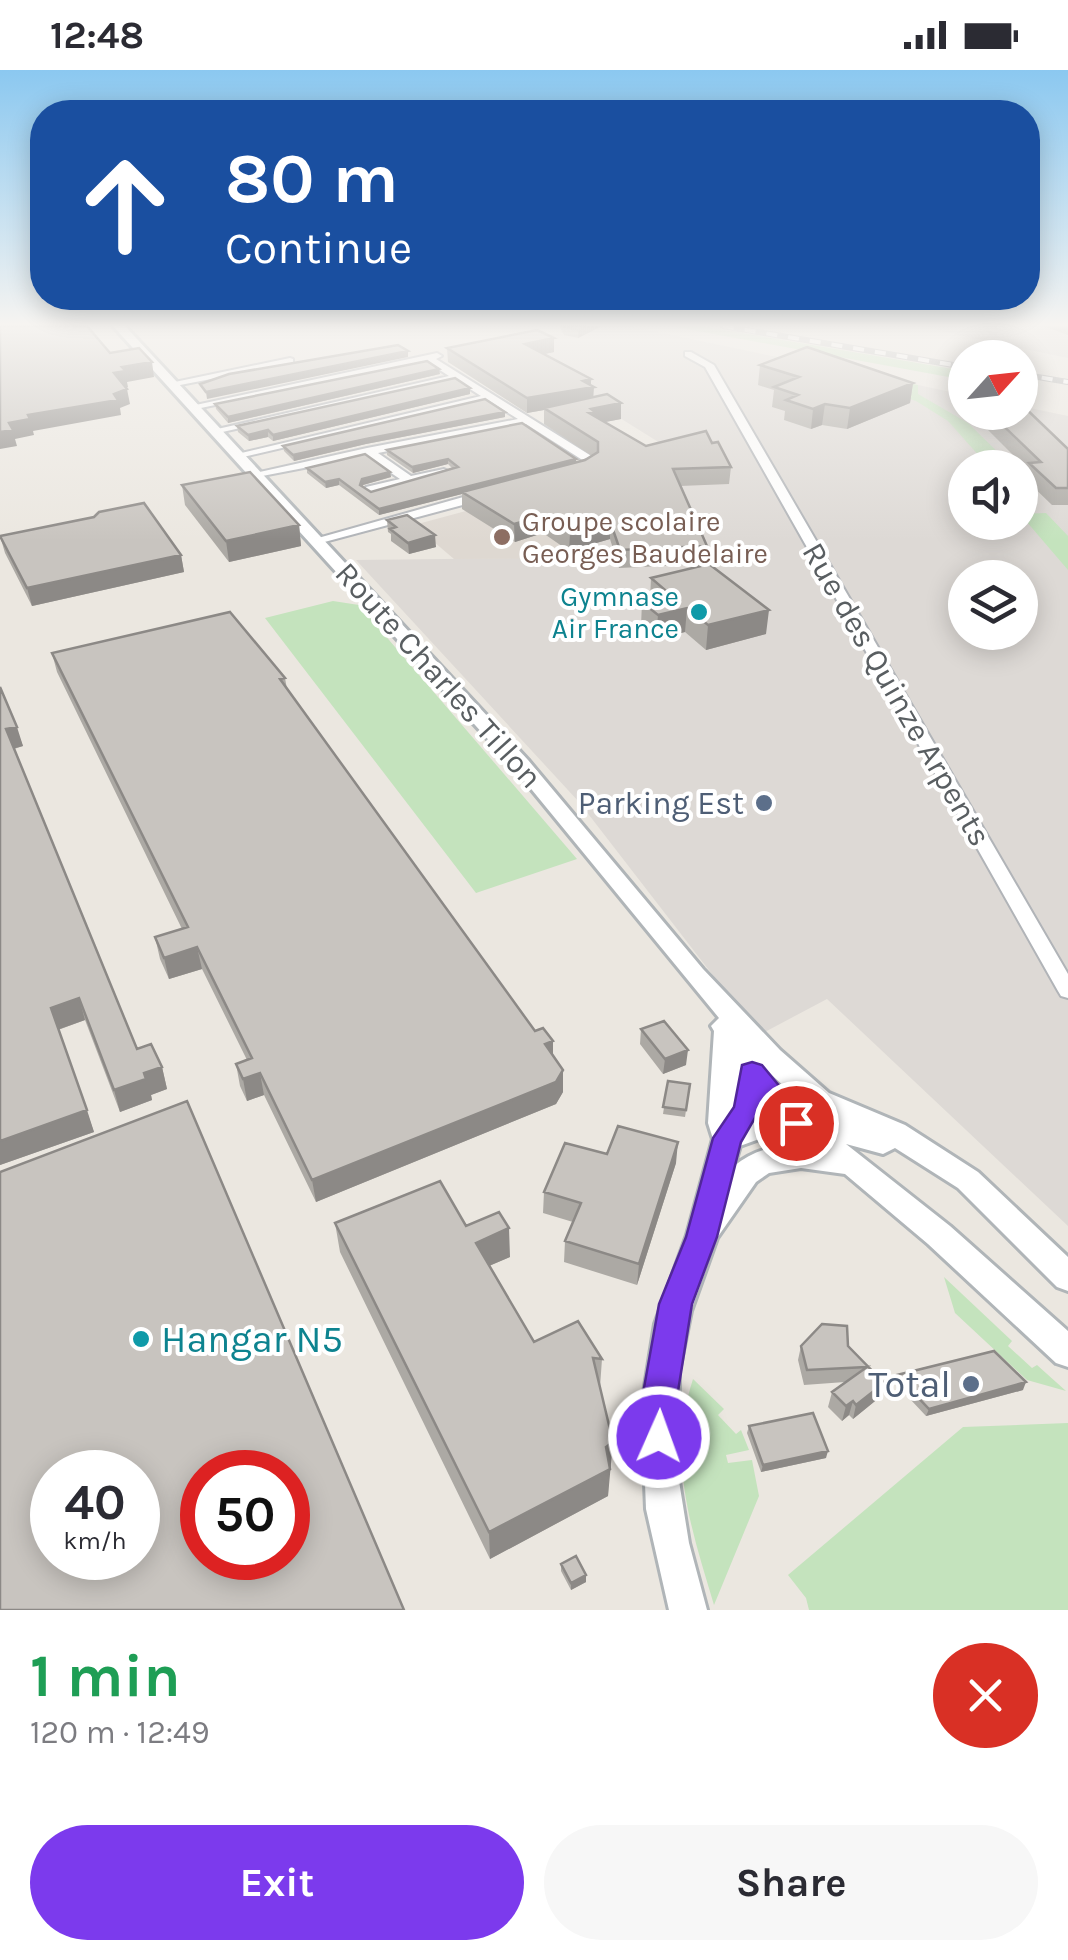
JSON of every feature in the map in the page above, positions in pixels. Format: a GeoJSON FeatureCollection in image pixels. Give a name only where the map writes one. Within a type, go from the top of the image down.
{"type":"FeatureCollection","features":[{"type":"Feature","properties":{"kind":"main road","name":"Route Charles Tillon"},"geometry":{"type":"LineString","coordinates":[[189,398],[521,764],[736,1030]]}},
{"type":"Feature","properties":{"kind":"main road"},"geometry":{"type":"LineString","coordinates":[[736,1030],[752,1072],[796,1123],[852,1163],[939,1235],[1068,1352]]}},
{"type":"Feature","properties":{"kind":"main road"},"geometry":{"type":"LineString","coordinates":[[727,1138],[722,1124],[736,1030]]}},
{"type":"Feature","properties":{"kind":"main road"},"geometry":{"type":"LineString","coordinates":[[736,1030],[814,1098],[895,1133],[977,1187],[1068,1277]]}},
{"type":"Feature","properties":{"kind":"main road"},"geometry":{"type":"LineString","coordinates":[[688,1610],[661,1492],[658,1410],[676,1304],[701,1237],[727,1138],[748,1109],[752,1072]]}},
{"type":"Feature","properties":{"kind":"main road"},"geometry":{"type":"LineString","coordinates":[[727,1138],[768,1124],[796,1123],[890,1146],[916,1147]]}},
{"type":"Feature","properties":{"kind":"main road"},"geometry":{"type":"LineString","coordinates":[[701,1237],[744,1175],[764,1160],[782,1155],[852,1163]]}},
{"type":"Feature","properties":{"kind":"street"},"geometry":{"type":"LineString","coordinates":[[196,406],[235,398]]}},
{"type":"Feature","properties":{"kind":"street"},"geometry":{"type":"LineString","coordinates":[[218,430],[366,398]]}},
{"type":"Feature","properties":{"kind":"street"},"geometry":{"type":"LineString","coordinates":[[239,455],[484,398]]}},
{"type":"Feature","properties":{"kind":"street"},"geometry":{"type":"LineString","coordinates":[[489,398],[592,464],[563,474]]}},
{"type":"Feature","properties":{"kind":"street","name":"Rue des Quinze Arpents"},"geometry":{"type":"LineString","coordinates":[[727,398],[1068,991]]}},
{"type":"Feature","properties":{"kind":"street"},"geometry":{"type":"LineString","coordinates":[[257,474],[544,417]]}},
{"type":"Feature","properties":{"kind":"street"},"geometry":{"type":"LineString","coordinates":[[367,451],[410,480]]}},
{"type":"Feature","properties":{"kind":"street"},"geometry":{"type":"LineString","coordinates":[[370,490],[449,471]]}},
{"type":"Feature","properties":{"kind":"street"},"geometry":{"type":"LineString","coordinates":[[317,540],[496,492]]}},
{"type":"Feature","properties":{"kind":"shaded area"},"geometry":{"type":"Polygon","coordinates":[[[588,398],[948,398],[948,430],[1038,430],[1038,410],[1068,416],[1068,1226],[827,999],[759,1035],[579,802],[356,560],[604,557],[544,518],[668,448],[588,398]]]}},
{"type":"Feature","properties":{"kind":"shaded area","name":"Groupe scolaire Georges Baudelaire"},"geometry":{"type":"Polygon","coordinates":[[[514,498],[606,558],[454,559],[414,525],[514,498]]]}},
{"type":"Feature","properties":{"kind":"green space"},"geometry":{"type":"Polygon","coordinates":[[[906,398],[925,398],[948,411],[948,421],[906,398]]]}},
{"type":"Feature","properties":{"kind":"green space"},"geometry":{"type":"Polygon","coordinates":[[[956,430],[975,430],[996,450],[974,450],[956,430]]]}},
{"type":"Feature","properties":{"kind":"green space"},"geometry":{"type":"Polygon","coordinates":[[[1038,513],[1046,513],[1068,536],[1068,570],[1038,535],[1038,513]]]}},
{"type":"Feature","properties":{"kind":"green space"},"geometry":{"type":"Polygon","coordinates":[[[333,601],[359,605],[577,859],[476,893],[265,618],[333,601]]]}},
{"type":"Feature","properties":{"kind":"green space"},"geometry":{"type":"Polygon","coordinates":[[[944,1277],[1012,1341],[1008,1346],[1066,1391],[1027,1380],[955,1313],[944,1277]]]}},
{"type":"Feature","properties":{"kind":"green space"},"geometry":{"type":"Polygon","coordinates":[[[693,1379],[724,1409],[718,1415],[736,1434],[741,1430],[749,1450],[726,1455],[728,1463],[752,1460],[759,1496],[714,1605],[690,1521],[682,1465],[685,1409],[693,1379]]]}},
{"type":"Feature","properties":{"kind":"green space"},"geometry":{"type":"Polygon","coordinates":[[[1068,1423],[1068,1610],[809,1610],[806,1598],[788,1575],[963,1427],[1068,1423]]]}},
{"type":"Feature","properties":{"kind":"building"},"geometry":{"type":"Polygon","coordinates":[[[0,398],[118,400],[28,415],[30,419],[9,423],[13,430],[0,432],[0,398]]]}},
{"type":"Feature","properties":{"kind":"building"},"geometry":{"type":"Polygon","coordinates":[[[245,398],[312,398],[228,417],[215,404],[245,398]]]}},
{"type":"Feature","properties":{"kind":"building"},"geometry":{"type":"Polygon","coordinates":[[[365,398],[429,398],[273,435],[268,430],[248,435],[237,426],[365,398]]]}},
{"type":"Feature","properties":{"kind":"building"},"geometry":{"type":"Polygon","coordinates":[[[590,398],[613,398],[621,403],[591,409],[595,412],[589,413],[646,446],[706,431],[712,443],[718,442],[731,467],[673,469],[707,546],[620,550],[610,521],[570,533],[543,516],[514,524],[462,492],[585,460],[598,452],[598,442],[544,408],[590,398]]]}},
{"type":"Feature","properties":{"kind":"building"},"geometry":{"type":"Polygon","coordinates":[[[876,398],[850,408],[825,404],[813,409],[786,400],[876,398]]]}},
{"type":"Feature","properties":{"kind":"building"},"geometry":{"type":"Polygon","coordinates":[[[485,399],[505,412],[293,455],[283,446],[485,399]]]}},
{"type":"Feature","properties":{"kind":"building"},"geometry":{"type":"Polygon","coordinates":[[[1038,420],[1068,449],[1068,488],[1056,488],[1038,471],[1041,462],[1038,450],[1029,450],[1008,430],[1038,430],[1038,420]]]}},
{"type":"Feature","properties":{"kind":"building"},"geometry":{"type":"Polygon","coordinates":[[[522,423],[576,459],[379,509],[339,479],[325,482],[307,468],[365,454],[390,472],[362,479],[360,485],[371,492],[458,467],[448,459],[412,467],[387,450],[522,423]]]}},
{"type":"Feature","properties":{"kind":"building"},"geometry":{"type":"Polygon","coordinates":[[[250,472],[299,525],[226,541],[182,485],[250,472]]]}},
{"type":"Feature","properties":{"kind":"building"},"geometry":{"type":"Polygon","coordinates":[[[144,503],[181,555],[27,588],[0,536],[94,517],[99,512],[144,503]]]}},
{"type":"Feature","properties":{"kind":"building"},"geometry":{"type":"Polygon","coordinates":[[[407,515],[435,535],[408,543],[390,529],[396,527],[387,520],[407,515]]]}},
{"type":"Feature","properties":{"kind":"building"},"geometry":{"type":"Polygon","coordinates":[[[709,564],[769,610],[708,625],[687,608],[658,615],[642,602],[671,595],[651,578],[709,564]]]}},
{"type":"Feature","properties":{"kind":"building"},"geometry":{"type":"Polygon","coordinates":[[[230,612],[285,678],[280,679],[535,1031],[543,1028],[553,1041],[545,1044],[563,1070],[556,1082],[312,1180],[260,1073],[243,1079],[236,1064],[252,1058],[197,947],[164,958],[155,937],[188,927],[52,653],[230,612]]]}},
{"type":"Feature","properties":{"kind":"building"},"geometry":{"type":"Polygon","coordinates":[[[0,687],[17,727],[6,729],[137,1049],[151,1044],[162,1067],[144,1073],[146,1079],[114,1090],[79,998],[51,1008],[87,1110],[0,1141],[0,687]]]}},
{"type":"Feature","properties":{"kind":"building"},"geometry":{"type":"Polygon","coordinates":[[[664,1021],[688,1050],[665,1059],[641,1029],[664,1021]]]}},
{"type":"Feature","properties":{"kind":"building"},"geometry":{"type":"Polygon","coordinates":[[[668,1081],[690,1084],[686,1110],[663,1107],[668,1081]]]}},
{"type":"Feature","properties":{"kind":"building","name":"Hangar N5"},"geometry":{"type":"Polygon","coordinates":[[[187,1101],[404,1610],[0,1610],[0,1172],[187,1101]]]}},
{"type":"Feature","properties":{"kind":"building"},"geometry":{"type":"Polygon","coordinates":[[[618,1126],[678,1142],[639,1264],[565,1241],[581,1203],[544,1192],[565,1143],[607,1154],[618,1126]]]}},
{"type":"Feature","properties":{"kind":"building"},"geometry":{"type":"Polygon","coordinates":[[[440,1181],[466,1226],[499,1212],[509,1228],[476,1243],[534,1342],[578,1321],[602,1359],[593,1358],[613,1442],[606,1447],[610,1469],[489,1532],[335,1223],[440,1181]]]}},
{"type":"Feature","properties":{"kind":"building"},"geometry":{"type":"Polygon","coordinates":[[[822,1324],[847,1326],[848,1346],[884,1383],[856,1405],[853,1401],[846,1406],[832,1392],[867,1367],[807,1370],[801,1346],[822,1324]]]}},
{"type":"Feature","properties":{"kind":"building"},"geometry":{"type":"Polygon","coordinates":[[[994,1351],[1026,1382],[929,1409],[897,1375],[994,1351]]]}},
{"type":"Feature","properties":{"kind":"building"},"geometry":{"type":"Polygon","coordinates":[[[813,1413],[828,1451],[763,1465],[749,1426],[813,1413]]]}},
{"type":"Feature","properties":{"kind":"building"},"geometry":{"type":"Polygon","coordinates":[[[576,1556],[586,1575],[571,1583],[561,1564],[576,1556]]]}},
{"type":"Feature","properties":{"kind":"place","name":"Groupe scolaire Georges Baudelaire"},"geometry":{"type":"Point","coordinates":[502,537]}},
{"type":"Feature","properties":{"kind":"place","name":"Gymnase Air France"},"geometry":{"type":"Point","coordinates":[699,612]}},
{"type":"Feature","properties":{"kind":"place","name":"Parking Est"},"geometry":{"type":"Point","coordinates":[764,803]}},
{"type":"Feature","properties":{"kind":"place","name":"Hangar N5"},"geometry":{"type":"Point","coordinates":[141,1339]}},
{"type":"Feature","properties":{"kind":"place","name":"Total"},"geometry":{"type":"Point","coordinates":[971,1384]}},
{"type":"Feature","properties":{"kind":"route"},"geometry":{"type":"LineString","coordinates":[[659,1437],[666,1342],[701,1237],[727,1138],[742,1123],[748,1109],[752,1072],[796,1123]]}}]}
